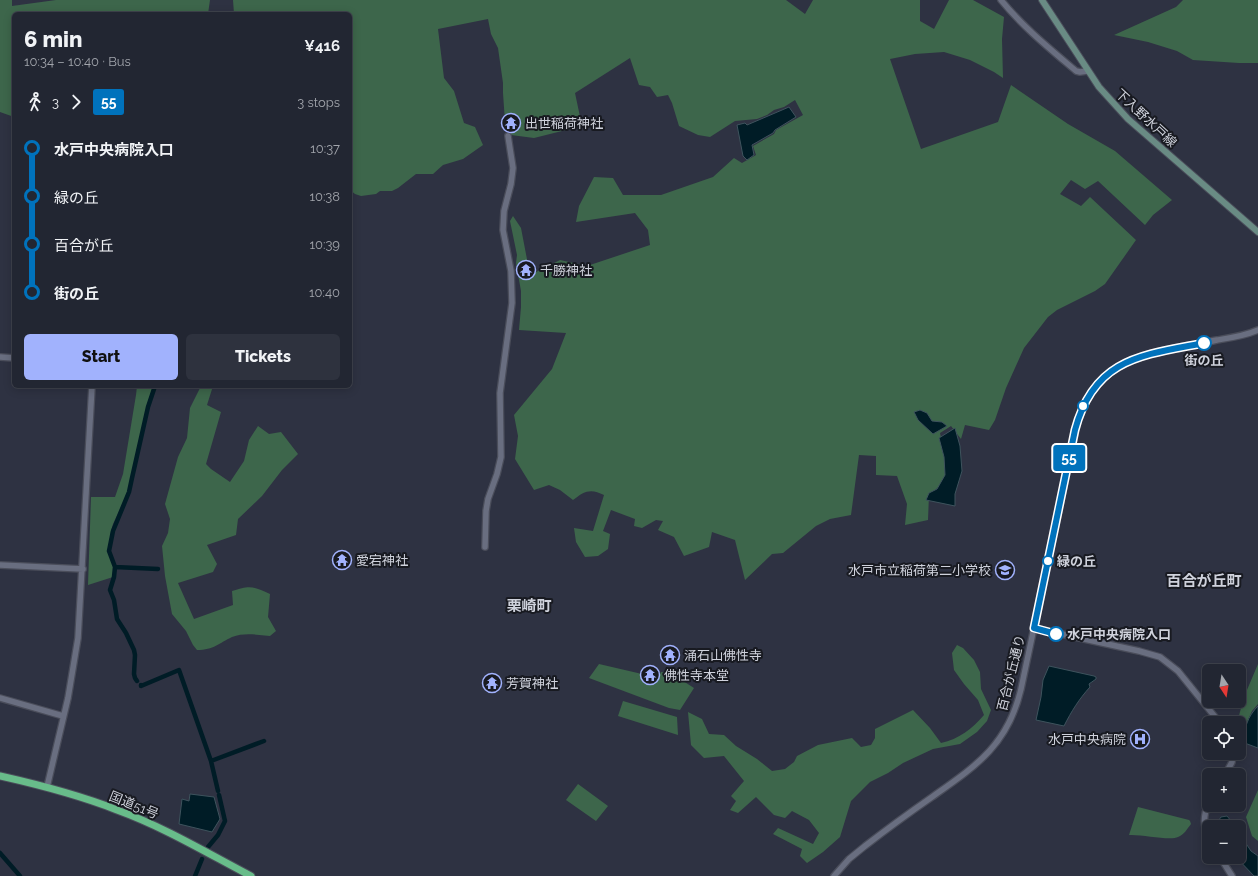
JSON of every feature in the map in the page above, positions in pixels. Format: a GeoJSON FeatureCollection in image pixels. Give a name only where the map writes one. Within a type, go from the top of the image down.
{"type":"FeatureCollection","features":[{"type":"Feature","properties":{"kind":"highway","name":"国道51号"},"geometry":{"type":"LineString","coordinates":[[0,776],[47,787],[118,810],[144,821],[251,876]]}},
{"type":"Feature","properties":{"kind":"main road","name":"下入野水戸線"},"geometry":{"type":"LineString","coordinates":[[1042,0],[1087,70],[1104,93],[1128,119],[1258,232]]}},
{"type":"Feature","properties":{"kind":"street"},"geometry":{"type":"LineString","coordinates":[[1001,0],[1016,19],[1076,71],[1080,72],[1087,70]]}},
{"type":"Feature","properties":{"kind":"street"},"geometry":{"type":"LineString","coordinates":[[486,547],[486,511],[501,457],[500,393],[512,303],[511,271],[503,230],[504,211],[511,184],[513,168],[508,136]]}},
{"type":"Feature","properties":{"kind":"street","name":"百合が丘通り"},"geometry":{"type":"LineString","coordinates":[[834,876],[849,859],[865,846],[984,758],[1007,728],[1016,708],[1021,689],[1075,430],[1080,414],[1094,389],[1109,374],[1123,364],[1139,356],[1226,339],[1258,330]]}},
{"type":"Feature","properties":{"kind":"street"},"geometry":{"type":"LineString","coordinates":[[0,357],[12,358]]}},
{"type":"Feature","properties":{"kind":"street"},"geometry":{"type":"LineString","coordinates":[[47,787],[75,662],[78,638],[92,388]]}},
{"type":"Feature","properties":{"kind":"street"},"geometry":{"type":"LineString","coordinates":[[0,564],[82,569]]}},
{"type":"Feature","properties":{"kind":"street"},"geometry":{"type":"LineString","coordinates":[[1034,628],[1160,657],[1178,671],[1214,716]]}},
{"type":"Feature","properties":{"kind":"street"},"geometry":{"type":"LineString","coordinates":[[0,698],[63,716]]}},
{"type":"Feature","properties":{"kind":"street"},"geometry":{"type":"LineString","coordinates":[[1224,864],[1232,876]]}},
{"type":"Feature","properties":{"kind":"green space"},"geometry":{"type":"Polygon","coordinates":[[[0,0],[12,0],[12,6],[56,0],[210,0],[208,12],[12,12],[12,116],[0,112],[0,0]]]}},
{"type":"Feature","properties":{"kind":"green space"},"geometry":{"type":"Polygon","coordinates":[[[233,0],[786,0],[805,14],[813,0],[920,0],[920,21],[934,29],[949,0],[973,0],[1004,17],[1002,39],[1003,78],[970,60],[944,52],[915,54],[890,59],[921,149],[998,122],[1011,85],[1068,124],[1115,151],[1172,200],[1153,215],[1145,225],[1098,181],[1085,189],[1071,180],[1060,194],[1081,206],[1090,197],[1136,240],[1105,284],[1095,291],[1057,310],[1048,317],[1024,348],[1006,388],[995,420],[989,430],[965,425],[961,439],[951,426],[940,433],[948,470],[942,484],[929,495],[928,520],[905,525],[907,504],[897,476],[876,475],[876,456],[859,455],[851,515],[830,519],[816,526],[783,553],[772,554],[745,580],[735,540],[712,532],[709,547],[684,556],[674,537],[658,530],[663,521],[656,520],[642,528],[634,526],[635,519],[611,510],[603,531],[610,534],[608,549],[598,556],[585,557],[576,542],[574,528],[593,531],[604,495],[591,491],[581,494],[573,500],[560,490],[549,485],[534,490],[515,459],[518,436],[514,415],[552,369],[566,333],[519,330],[521,291],[516,263],[517,255],[510,221],[513,216],[521,228],[530,275],[560,260],[587,266],[650,245],[648,230],[635,213],[576,222],[579,206],[594,177],[613,178],[623,195],[661,195],[713,177],[734,158],[742,163],[756,155],[753,146],[774,134],[776,130],[803,115],[795,100],[784,107],[774,110],[757,119],[735,121],[710,137],[698,135],[679,126],[668,95],[657,97],[650,87],[639,85],[630,58],[575,93],[582,126],[534,138],[511,135],[505,122],[503,83],[498,48],[491,34],[488,19],[438,29],[444,78],[454,91],[464,123],[475,127],[483,145],[463,159],[443,165],[433,174],[416,174],[392,191],[380,191],[376,194],[361,196],[352,192],[352,12],[234,12],[233,0]]]}},
{"type":"Feature","properties":{"kind":"green space"},"geometry":{"type":"Polygon","coordinates":[[[1183,0],[1258,0],[1258,63],[1193,60],[1177,51],[1148,42],[1114,35],[1176,7],[1183,0]]]}},
{"type":"Feature","properties":{"kind":"green space"},"geometry":{"type":"Polygon","coordinates":[[[137,388],[152,388],[128,492],[111,531],[108,551],[114,568],[113,577],[88,585],[91,497],[115,497],[123,474],[137,388]]]}},
{"type":"Feature","properties":{"kind":"green space"},"geometry":{"type":"Polygon","coordinates":[[[200,388],[212,388],[207,405],[221,412],[206,464],[230,482],[244,461],[249,440],[258,426],[269,434],[281,432],[298,454],[282,470],[262,496],[238,519],[236,535],[207,545],[217,564],[213,572],[178,583],[194,619],[233,605],[232,591],[251,587],[270,594],[268,617],[276,631],[270,636],[251,634],[237,635],[203,650],[197,650],[186,631],[172,614],[165,576],[162,546],[168,533],[170,519],[165,504],[178,457],[187,438],[190,408],[200,388]]]}},
{"type":"Feature","properties":{"kind":"green space"},"geometry":{"type":"Polygon","coordinates":[[[957,645],[963,648],[974,660],[980,672],[981,689],[991,710],[987,721],[977,732],[960,744],[933,749],[903,763],[870,782],[851,801],[840,837],[823,852],[807,863],[800,856],[802,849],[773,834],[778,828],[813,844],[819,833],[809,820],[792,811],[785,818],[774,815],[756,797],[738,813],[730,810],[736,801],[731,796],[744,781],[724,756],[704,758],[691,745],[688,712],[702,719],[709,734],[724,735],[736,746],[757,759],[772,771],[785,769],[794,762],[797,756],[818,745],[852,738],[861,747],[871,745],[875,738],[875,729],[913,710],[930,728],[941,743],[954,739],[975,725],[984,715],[978,700],[954,670],[952,653],[957,645]]]}},
{"type":"Feature","properties":{"kind":"green space"},"geometry":{"type":"Polygon","coordinates":[[[599,664],[642,674],[643,677],[651,681],[655,681],[656,673],[678,673],[680,679],[694,688],[680,710],[669,708],[589,678],[599,664]]]}},
{"type":"Feature","properties":{"kind":"green space"},"geometry":{"type":"Polygon","coordinates":[[[1258,664],[1258,704],[1252,711],[1246,724],[1246,716],[1239,716],[1241,708],[1246,708],[1246,692],[1258,664]]]}},
{"type":"Feature","properties":{"kind":"green space"},"geometry":{"type":"Polygon","coordinates":[[[623,701],[677,717],[678,735],[618,716],[623,701]]]}},
{"type":"Feature","properties":{"kind":"green space"},"geometry":{"type":"Polygon","coordinates":[[[578,784],[608,806],[596,821],[566,800],[578,784]]]}},
{"type":"Feature","properties":{"kind":"green space"},"geometry":{"type":"Polygon","coordinates":[[[1258,790],[1258,841],[1252,836],[1246,817],[1258,790]]]}},
{"type":"Feature","properties":{"kind":"green space"},"geometry":{"type":"Polygon","coordinates":[[[1138,807],[1189,820],[1191,824],[1182,835],[1174,838],[1129,835],[1138,807]]]}},
{"type":"Feature","properties":{"kind":"water"},"geometry":{"type":"Polygon","coordinates":[[[789,107],[796,117],[752,145],[754,155],[747,160],[743,156],[737,125],[745,123],[747,125],[789,107]]]}},
{"type":"Feature","properties":{"kind":"water"},"geometry":{"type":"Polygon","coordinates":[[[920,410],[927,413],[932,421],[942,422],[947,426],[933,434],[918,420],[914,412],[920,410]]]}},
{"type":"Feature","properties":{"kind":"water"},"geometry":{"type":"Polygon","coordinates":[[[955,428],[960,446],[962,471],[955,494],[955,506],[926,500],[929,493],[937,489],[945,475],[944,457],[939,438],[955,428]]]}},
{"type":"Feature","properties":{"kind":"water"},"geometry":{"type":"Polygon","coordinates":[[[1049,666],[1096,677],[1096,679],[1089,684],[1090,687],[1082,696],[1064,726],[1036,720],[1043,680],[1049,666]]]}},
{"type":"Feature","properties":{"kind":"water"},"geometry":{"type":"Polygon","coordinates":[[[1258,706],[1258,748],[1246,744],[1246,726],[1258,706]]]}},
{"type":"Feature","properties":{"kind":"water"},"geometry":{"type":"Polygon","coordinates":[[[190,794],[214,797],[220,819],[212,832],[179,824],[182,799],[189,801],[190,794]]]}},
{"type":"Feature","properties":{"kind":"water"},"geometry":{"type":"Polygon","coordinates":[[[1227,816],[1230,820],[1219,820],[1221,817],[1227,816]]]}},
{"type":"Feature","properties":{"kind":"water"},"geometry":{"type":"Polygon","coordinates":[[[1246,844],[1251,851],[1258,856],[1258,876],[1254,876],[1243,864],[1246,864],[1246,844]]]}},
{"type":"Feature","properties":{"kind":"waterway"},"geometry":{"type":"LineString","coordinates":[[137,681],[134,674],[134,650],[117,619],[114,600],[110,590],[115,567],[109,551],[113,531],[129,492],[148,407],[154,388]]}},
{"type":"Feature","properties":{"kind":"waterway"},"geometry":{"type":"LineString","coordinates":[[115,567],[158,569]]}},
{"type":"Feature","properties":{"kind":"waterway"},"geometry":{"type":"LineString","coordinates":[[141,685],[179,670],[211,761],[218,791]]}},
{"type":"Feature","properties":{"kind":"waterway"},"geometry":{"type":"LineString","coordinates":[[211,761],[264,741]]}},
{"type":"Feature","properties":{"kind":"waterway"},"geometry":{"type":"LineString","coordinates":[[208,847],[218,835],[225,821],[219,795]]}},
{"type":"Feature","properties":{"kind":"waterway"},"geometry":{"type":"LineString","coordinates":[[0,853],[20,876]]}},
{"type":"Feature","properties":{"kind":"waterway"},"geometry":{"type":"LineString","coordinates":[[195,876],[202,859]]}},
{"type":"Feature","properties":{"kind":"bus line","name":"55"},"geometry":{"type":"LineString","coordinates":[[1056,634],[1034,628],[1075,430],[1083,406],[1098,384],[1116,368],[1123,364],[1139,356],[1150,353],[1204,343]]}},
{"type":"Feature","properties":{"kind":"place","name":"出世稲荷神社"},"geometry":{"type":"Point","coordinates":[511,123]}},
{"type":"Feature","properties":{"kind":"place","name":"千勝神社"},"geometry":{"type":"Point","coordinates":[526,270]}},
{"type":"Feature","properties":{"kind":"place","name":"街の丘"},"geometry":{"type":"Point","coordinates":[1204,343]}},
{"type":"Feature","properties":{"kind":"place","name":"愛宕神社"},"geometry":{"type":"Point","coordinates":[342,560]}},
{"type":"Feature","properties":{"kind":"place","name":"緑の丘"},"geometry":{"type":"Point","coordinates":[1048,561]}},
{"type":"Feature","properties":{"kind":"place","name":"水戸市立稲荷第二小学校"},"geometry":{"type":"Point","coordinates":[1005,570]}},
{"type":"Feature","properties":{"kind":"place","name":"水戸中央病院入口"},"geometry":{"type":"Point","coordinates":[1056,634]}},
{"type":"Feature","properties":{"kind":"place","name":"涌石山佛性寺"},"geometry":{"type":"Point","coordinates":[670,655]}},
{"type":"Feature","properties":{"kind":"place","name":"佛性寺本堂"},"geometry":{"type":"Point","coordinates":[650,675]}},
{"type":"Feature","properties":{"kind":"place","name":"芳賀神社"},"geometry":{"type":"Point","coordinates":[492,683]}},
{"type":"Feature","properties":{"kind":"place","name":"水戸中央病院"},"geometry":{"type":"Point","coordinates":[1140,739]}},
{"type":"Feature","properties":{"kind":"district","name":"百合が丘町"},"geometry":{"type":"Point","coordinates":[1204,581]}},
{"type":"Feature","properties":{"kind":"district","name":"栗崎町"},"geometry":{"type":"Point","coordinates":[529,606]}}]}
